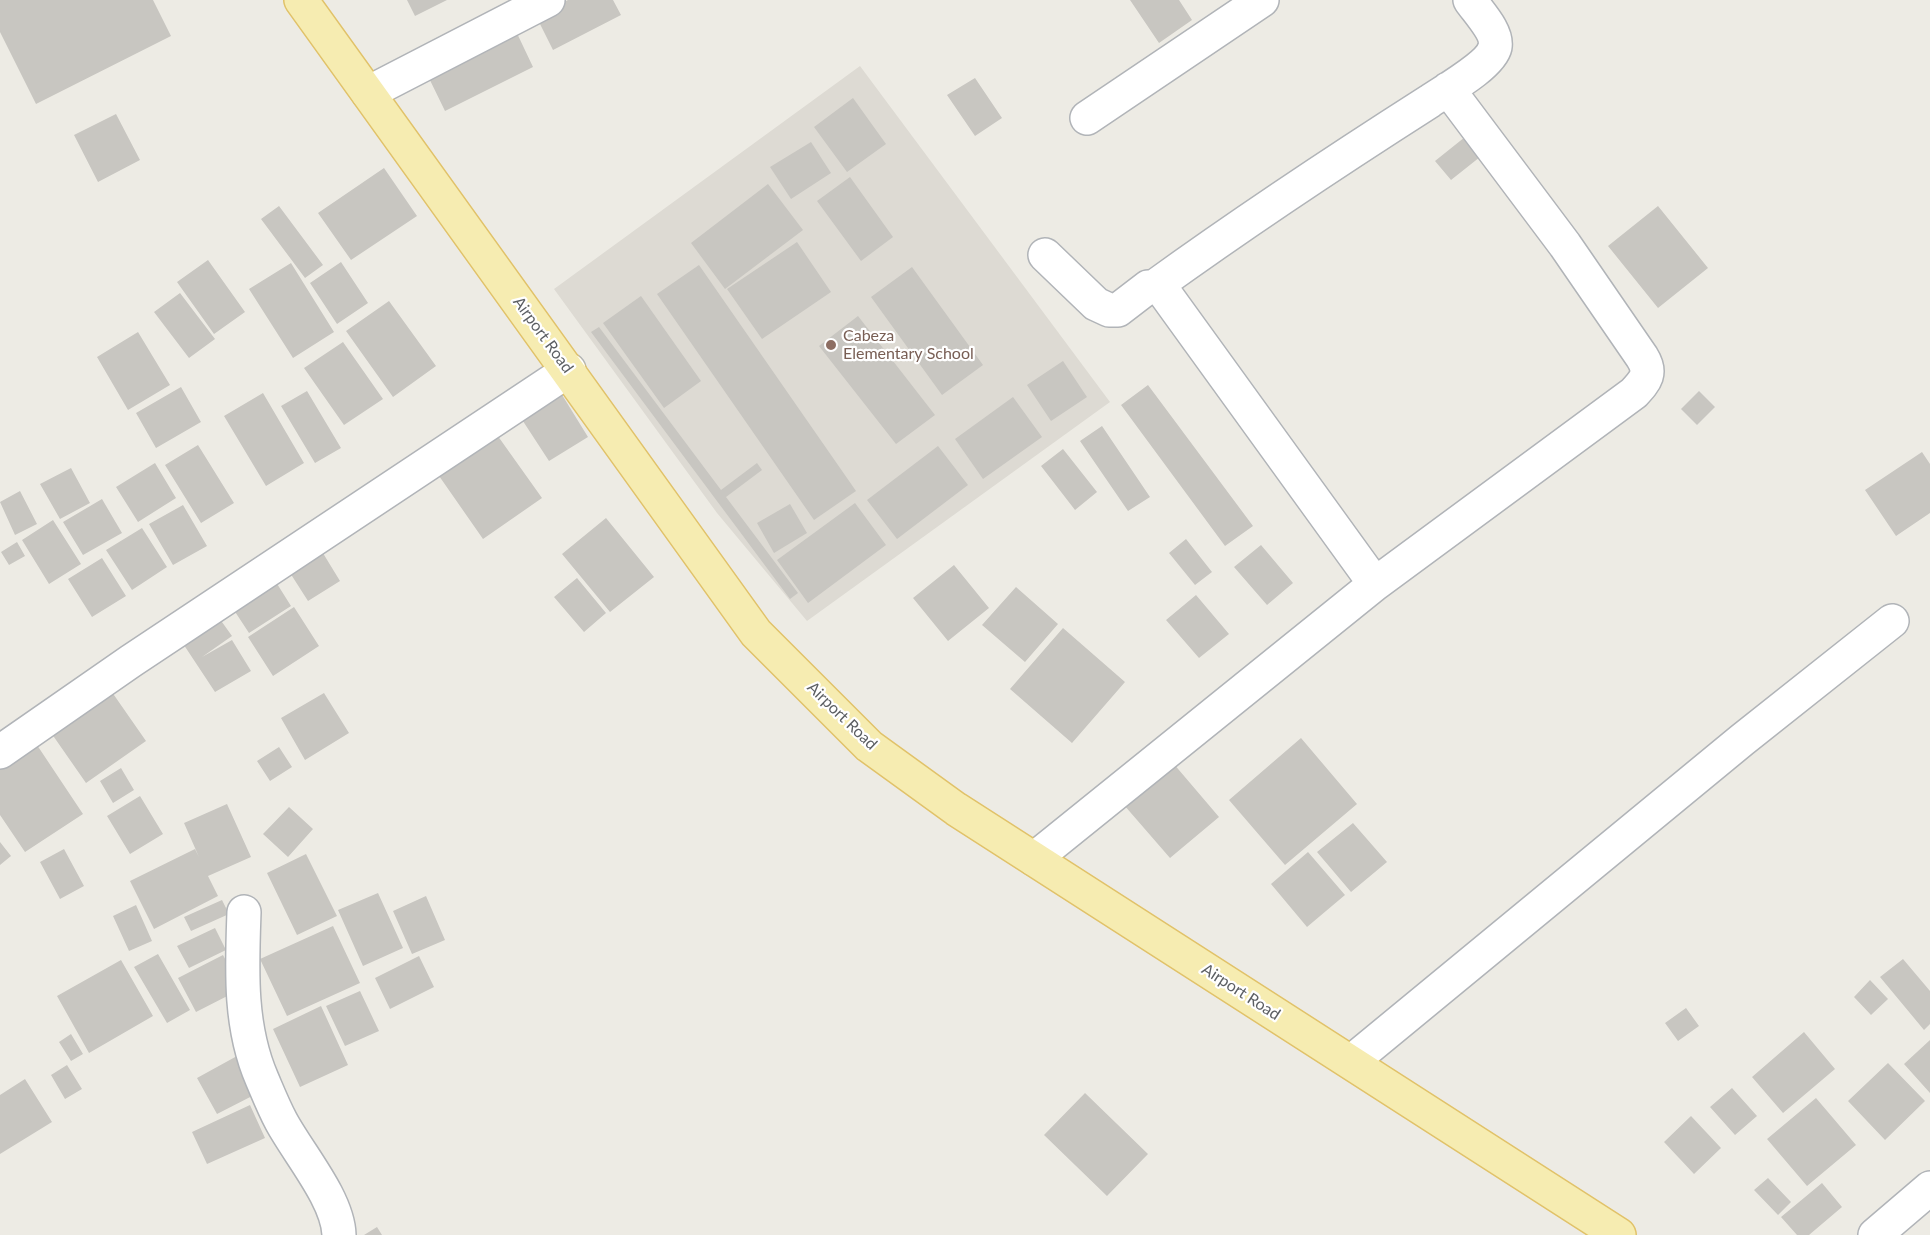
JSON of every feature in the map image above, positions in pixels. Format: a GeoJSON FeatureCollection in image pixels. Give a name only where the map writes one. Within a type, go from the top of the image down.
{"type":"FeatureCollection","features":[{"type":"Feature","properties":{"kind":"main road","name":"Airport Road"},"geometry":{"type":"LineString","coordinates":[[301,0],[756,633],[869,746],[956,808],[1034,859],[1619,1235]]}},
{"type":"Feature","properties":{"kind":"street"},"geometry":{"type":"LineString","coordinates":[[368,93],[548,0]]}},
{"type":"Feature","properties":{"kind":"street"},"geometry":{"type":"LineString","coordinates":[[1087,118],[1262,0]]}},
{"type":"Feature","properties":{"kind":"street"},"geometry":{"type":"LineString","coordinates":[[1154,287],[1278,198],[1448,89],[1488,60],[1496,38],[1470,0]]}},
{"type":"Feature","properties":{"kind":"street"},"geometry":{"type":"LineString","coordinates":[[1034,859],[1375,584],[1634,393],[1648,376],[1648,367],[1642,357],[1571,254],[1448,89]]}},
{"type":"Feature","properties":{"kind":"street"},"geometry":{"type":"LineString","coordinates":[[1045,255],[1096,304],[1109,310],[1118,310],[1148,288],[1161,288],[1375,584]]}},
{"type":"Feature","properties":{"kind":"street"},"geometry":{"type":"LineString","coordinates":[[0,752],[569,370]]}},
{"type":"Feature","properties":{"kind":"street"},"geometry":{"type":"LineString","coordinates":[[1351,1062],[1742,740],[1892,621]]}},
{"type":"Feature","properties":{"kind":"street"},"geometry":{"type":"LineString","coordinates":[[244,912],[243,1007],[260,1077],[281,1122],[330,1206],[338,1223],[339,1235]]}},
{"type":"Feature","properties":{"kind":"street"},"geometry":{"type":"LineString","coordinates":[[1875,1235],[1930,1188]]}},
{"type":"Feature","properties":{"kind":"shaded area","name":"Cabeza Elementary School"},"geometry":{"type":"Polygon","coordinates":[[[860,66],[1110,402],[807,621],[717,513],[554,289],[860,66]]]}},
{"type":"Feature","properties":{"kind":"building"},"geometry":{"type":"Polygon","coordinates":[[[0,0],[153,0],[171,36],[36,104],[0,32],[0,0]]]}},
{"type":"Feature","properties":{"kind":"building"},"geometry":{"type":"Polygon","coordinates":[[[407,0],[447,0],[415,16],[407,0]]]}},
{"type":"Feature","properties":{"kind":"building"},"geometry":{"type":"Polygon","coordinates":[[[568,0],[613,0],[621,15],[553,50],[536,16],[568,0]]]}},
{"type":"Feature","properties":{"kind":"building"},"geometry":{"type":"Polygon","coordinates":[[[1130,0],[1179,0],[1192,20],[1159,43],[1130,0]]]}},
{"type":"Feature","properties":{"kind":"building"},"geometry":{"type":"Polygon","coordinates":[[[514,27],[533,67],[445,111],[426,72],[514,27]]]}},
{"type":"Feature","properties":{"kind":"building"},"geometry":{"type":"Polygon","coordinates":[[[975,78],[1002,118],[975,136],[947,95],[975,78]]]}},
{"type":"Feature","properties":{"kind":"building"},"geometry":{"type":"Polygon","coordinates":[[[853,98],[886,144],[847,172],[814,127],[853,98]]]}},
{"type":"Feature","properties":{"kind":"building"},"geometry":{"type":"Polygon","coordinates":[[[116,114],[140,160],[98,182],[74,135],[116,114]]]}},
{"type":"Feature","properties":{"kind":"building"},"geometry":{"type":"Polygon","coordinates":[[[1465,137],[1480,157],[1451,180],[1435,161],[1465,137]]]}},
{"type":"Feature","properties":{"kind":"building"},"geometry":{"type":"Polygon","coordinates":[[[811,142],[831,173],[791,199],[770,167],[811,142]]]}},
{"type":"Feature","properties":{"kind":"building"},"geometry":{"type":"Polygon","coordinates":[[[384,168],[417,216],[351,260],[318,213],[384,168]]]}},
{"type":"Feature","properties":{"kind":"building"},"geometry":{"type":"Polygon","coordinates":[[[850,177],[893,237],[861,261],[817,201],[850,177]]]}},
{"type":"Feature","properties":{"kind":"building"},"geometry":{"type":"Polygon","coordinates":[[[768,184],[803,230],[725,289],[691,243],[768,184]]]}},
{"type":"Feature","properties":{"kind":"building"},"geometry":{"type":"Polygon","coordinates":[[[279,206],[323,265],[305,278],[261,219],[279,206]]]}},
{"type":"Feature","properties":{"kind":"building"},"geometry":{"type":"Polygon","coordinates":[[[1658,206],[1708,268],[1658,308],[1608,246],[1658,206]]]}},
{"type":"Feature","properties":{"kind":"building"},"geometry":{"type":"Polygon","coordinates":[[[797,242],[831,292],[762,339],[727,289],[797,242]]]}},
{"type":"Feature","properties":{"kind":"building"},"geometry":{"type":"Polygon","coordinates":[[[208,260],[245,312],[214,334],[177,282],[208,260]]]}},
{"type":"Feature","properties":{"kind":"building"},"geometry":{"type":"Polygon","coordinates":[[[341,262],[368,303],[337,324],[310,283],[341,262]]]}},
{"type":"Feature","properties":{"kind":"building"},"geometry":{"type":"Polygon","coordinates":[[[291,263],[334,332],[293,358],[249,289],[291,263]]]}},
{"type":"Feature","properties":{"kind":"building"},"geometry":{"type":"Polygon","coordinates":[[[699,265],[856,491],[814,520],[657,294],[699,265]]]}},
{"type":"Feature","properties":{"kind":"building"},"geometry":{"type":"Polygon","coordinates":[[[912,267],[983,365],[942,395],[871,297],[912,267]]]}},
{"type":"Feature","properties":{"kind":"building"},"geometry":{"type":"Polygon","coordinates":[[[180,293],[215,339],[189,358],[154,312],[180,293]]]}},
{"type":"Feature","properties":{"kind":"building"},"geometry":{"type":"Polygon","coordinates":[[[641,296],[701,381],[664,408],[603,323],[641,296]]]}},
{"type":"Feature","properties":{"kind":"building"},"geometry":{"type":"Polygon","coordinates":[[[389,301],[436,366],[393,397],[346,331],[389,301]]]}},
{"type":"Feature","properties":{"kind":"building"},"geometry":{"type":"Polygon","coordinates":[[[858,316],[935,415],[896,444],[819,346],[858,316]]]}},
{"type":"Feature","properties":{"kind":"building"},"geometry":{"type":"Polygon","coordinates":[[[599,327],[721,490],[757,463],[762,470],[726,497],[798,593],[790,599],[591,332],[599,327]]]}},
{"type":"Feature","properties":{"kind":"building"},"geometry":{"type":"Polygon","coordinates":[[[138,332],[170,385],[128,410],[97,357],[138,332]]]}},
{"type":"Feature","properties":{"kind":"building"},"geometry":{"type":"Polygon","coordinates":[[[343,342],[383,399],[344,425],[304,368],[343,342]]]}},
{"type":"Feature","properties":{"kind":"building"},"geometry":{"type":"Polygon","coordinates":[[[1063,361],[1087,397],[1051,421],[1027,385],[1063,361]]]}},
{"type":"Feature","properties":{"kind":"building"},"geometry":{"type":"Polygon","coordinates":[[[1148,385],[1253,526],[1225,546],[1121,405],[1148,385]]]}},
{"type":"Feature","properties":{"kind":"building"},"geometry":{"type":"Polygon","coordinates":[[[181,387],[201,422],[156,448],[136,413],[181,387]]]}},
{"type":"Feature","properties":{"kind":"building"},"geometry":{"type":"Polygon","coordinates":[[[559,390],[588,437],[549,461],[519,415],[559,390]]]}},
{"type":"Feature","properties":{"kind":"building"},"geometry":{"type":"Polygon","coordinates":[[[307,391],[341,448],[315,463],[281,406],[307,391]]]}},
{"type":"Feature","properties":{"kind":"building"},"geometry":{"type":"Polygon","coordinates":[[[1699,391],[1715,407],[1697,425],[1681,409],[1699,391]]]}},
{"type":"Feature","properties":{"kind":"building"},"geometry":{"type":"Polygon","coordinates":[[[263,393],[304,463],[266,486],[224,416],[263,393]]]}},
{"type":"Feature","properties":{"kind":"building"},"geometry":{"type":"Polygon","coordinates":[[[1013,397],[1042,437],[983,479],[955,439],[1013,397]]]}},
{"type":"Feature","properties":{"kind":"building"},"geometry":{"type":"Polygon","coordinates":[[[1102,426],[1150,497],[1128,511],[1080,441],[1102,426]]]}},
{"type":"Feature","properties":{"kind":"building"},"geometry":{"type":"Polygon","coordinates":[[[495,432],[542,498],[483,539],[437,473],[495,432]]]}},
{"type":"Feature","properties":{"kind":"building"},"geometry":{"type":"Polygon","coordinates":[[[198,445],[234,503],[201,523],[165,465],[198,445]]]}},
{"type":"Feature","properties":{"kind":"building"},"geometry":{"type":"Polygon","coordinates":[[[938,446],[968,485],[897,539],[867,500],[938,446]]]}},
{"type":"Feature","properties":{"kind":"building"},"geometry":{"type":"Polygon","coordinates":[[[1063,449],[1097,492],[1075,510],[1041,466],[1063,449]]]}},
{"type":"Feature","properties":{"kind":"building"},"geometry":{"type":"Polygon","coordinates":[[[1922,452],[1930,464],[1930,513],[1896,536],[1865,490],[1922,452]]]}},
{"type":"Feature","properties":{"kind":"building"},"geometry":{"type":"Polygon","coordinates":[[[155,463],[176,498],[138,522],[116,487],[155,463]]]}},
{"type":"Feature","properties":{"kind":"building"},"geometry":{"type":"Polygon","coordinates":[[[71,468],[90,503],[60,519],[40,484],[71,468]]]}},
{"type":"Feature","properties":{"kind":"building"},"geometry":{"type":"Polygon","coordinates":[[[20,491],[37,524],[15,535],[0,502],[20,491]]]}},
{"type":"Feature","properties":{"kind":"building"},"geometry":{"type":"Polygon","coordinates":[[[102,499],[122,533],[83,555],[63,522],[102,499]]]}},
{"type":"Feature","properties":{"kind":"building"},"geometry":{"type":"Polygon","coordinates":[[[855,503],[886,545],[808,603],[777,560],[855,503]]]}},
{"type":"Feature","properties":{"kind":"building"},"geometry":{"type":"Polygon","coordinates":[[[790,504],[807,533],[774,553],[757,523],[790,504]]]}},
{"type":"Feature","properties":{"kind":"building"},"geometry":{"type":"Polygon","coordinates":[[[183,505],[207,546],[173,565],[149,524],[183,505]]]}},
{"type":"Feature","properties":{"kind":"building"},"geometry":{"type":"Polygon","coordinates":[[[606,518],[654,577],[610,612],[562,554],[606,518]]]}},
{"type":"Feature","properties":{"kind":"building"},"geometry":{"type":"Polygon","coordinates":[[[53,520],[81,564],[49,584],[22,540],[53,520]]]}},
{"type":"Feature","properties":{"kind":"building"},"geometry":{"type":"Polygon","coordinates":[[[142,528],[167,567],[132,590],[106,550],[142,528]]]}},
{"type":"Feature","properties":{"kind":"building"},"geometry":{"type":"Polygon","coordinates":[[[1186,539],[1212,572],[1195,585],[1169,553],[1186,539]]]}},
{"type":"Feature","properties":{"kind":"building"},"geometry":{"type":"Polygon","coordinates":[[[17,542],[25,556],[9,565],[1,552],[17,542]]]}},
{"type":"Feature","properties":{"kind":"building"},"geometry":{"type":"Polygon","coordinates":[[[318,545],[340,581],[308,601],[285,565],[318,545]]]}},
{"type":"Feature","properties":{"kind":"building"},"geometry":{"type":"Polygon","coordinates":[[[1261,545],[1293,583],[1267,605],[1234,567],[1261,545]]]}},
{"type":"Feature","properties":{"kind":"building"},"geometry":{"type":"Polygon","coordinates":[[[102,558],[126,596],[92,617],[68,579],[102,558]]]}},
{"type":"Feature","properties":{"kind":"building"},"geometry":{"type":"Polygon","coordinates":[[[954,565],[989,608],[948,641],[913,598],[954,565]]]}},
{"type":"Feature","properties":{"kind":"building"},"geometry":{"type":"Polygon","coordinates":[[[269,571],[291,606],[249,633],[226,598],[269,571]]]}},
{"type":"Feature","properties":{"kind":"building"},"geometry":{"type":"Polygon","coordinates":[[[577,578],[606,613],[584,632],[554,597],[577,578]]]}},
{"type":"Feature","properties":{"kind":"building"},"geometry":{"type":"Polygon","coordinates":[[[1016,587],[1058,624],[1025,662],[982,625],[1016,587]]]}},
{"type":"Feature","properties":{"kind":"building"},"geometry":{"type":"Polygon","coordinates":[[[1196,595],[1229,634],[1199,658],[1166,620],[1196,595]]]}},
{"type":"Feature","properties":{"kind":"building"},"geometry":{"type":"Polygon","coordinates":[[[294,607],[319,646],[273,676],[248,637],[294,607]]]}},
{"type":"Feature","properties":{"kind":"building"},"geometry":{"type":"Polygon","coordinates":[[[212,608],[232,636],[202,657],[232,640],[251,671],[215,692],[176,633],[212,608]]]}},
{"type":"Feature","properties":{"kind":"building"},"geometry":{"type":"Polygon","coordinates":[[[1063,628],[1125,682],[1072,743],[1010,689],[1063,628]]]}},
{"type":"Feature","properties":{"kind":"building"},"geometry":{"type":"Polygon","coordinates":[[[107,685],[146,741],[86,783],[47,727],[107,685]]]}},
{"type":"Feature","properties":{"kind":"building"},"geometry":{"type":"Polygon","coordinates":[[[324,693],[349,733],[305,760],[281,718],[324,693]]]}},
{"type":"Feature","properties":{"kind":"building"},"geometry":{"type":"Polygon","coordinates":[[[1301,738],[1357,804],[1285,865],[1229,800],[1301,738]]]}},
{"type":"Feature","properties":{"kind":"building"},"geometry":{"type":"Polygon","coordinates":[[[37,745],[83,814],[25,852],[0,815],[0,769],[37,745]]]}},
{"type":"Feature","properties":{"kind":"building"},"geometry":{"type":"Polygon","coordinates":[[[279,747],[292,767],[270,781],[257,761],[279,747]]]}},
{"type":"Feature","properties":{"kind":"building"},"geometry":{"type":"Polygon","coordinates":[[[1173,763],[1219,817],[1170,858],[1124,805],[1173,763]]]}},
{"type":"Feature","properties":{"kind":"building"},"geometry":{"type":"Polygon","coordinates":[[[121,768],[134,790],[113,803],[100,781],[121,768]]]}},
{"type":"Feature","properties":{"kind":"building"},"geometry":{"type":"Polygon","coordinates":[[[140,796],[163,834],[130,854],[107,816],[140,796]]]}},
{"type":"Feature","properties":{"kind":"building"},"geometry":{"type":"Polygon","coordinates":[[[227,804],[251,857],[208,876],[218,896],[154,929],[130,881],[195,849],[199,857],[184,823],[227,804]]]}},
{"type":"Feature","properties":{"kind":"building"},"geometry":{"type":"Polygon","coordinates":[[[289,807],[313,829],[288,857],[263,834],[289,807]]]}},
{"type":"Feature","properties":{"kind":"building"},"geometry":{"type":"Polygon","coordinates":[[[1353,823],[1387,862],[1351,892],[1317,852],[1353,823]]]}},
{"type":"Feature","properties":{"kind":"building"},"geometry":{"type":"Polygon","coordinates":[[[0,842],[11,856],[0,865],[0,842]]]}},
{"type":"Feature","properties":{"kind":"building"},"geometry":{"type":"Polygon","coordinates":[[[64,849],[84,886],[60,899],[40,862],[64,849]]]}},
{"type":"Feature","properties":{"kind":"building"},"geometry":{"type":"Polygon","coordinates":[[[1308,852],[1345,895],[1307,927],[1271,884],[1308,852]]]}},
{"type":"Feature","properties":{"kind":"building"},"geometry":{"type":"Polygon","coordinates":[[[306,854],[337,916],[297,935],[267,873],[306,854]]]}},
{"type":"Feature","properties":{"kind":"building"},"geometry":{"type":"Polygon","coordinates":[[[378,893],[403,948],[363,966],[338,910],[378,893]]]}},
{"type":"Feature","properties":{"kind":"building"},"geometry":{"type":"Polygon","coordinates":[[[426,896],[445,940],[412,954],[393,911],[426,896]]]}},
{"type":"Feature","properties":{"kind":"building"},"geometry":{"type":"Polygon","coordinates":[[[222,900],[229,914],[191,931],[184,917],[222,900]]]}},
{"type":"Feature","properties":{"kind":"building"},"geometry":{"type":"Polygon","coordinates":[[[136,905],[152,941],[129,951],[113,916],[136,905]]]}},
{"type":"Feature","properties":{"kind":"building"},"geometry":{"type":"Polygon","coordinates":[[[333,926],[360,983],[287,1016],[260,959],[333,926]]]}},
{"type":"Feature","properties":{"kind":"building"},"geometry":{"type":"Polygon","coordinates":[[[215,928],[226,950],[189,968],[177,946],[215,928]]]}},
{"type":"Feature","properties":{"kind":"building"},"geometry":{"type":"Polygon","coordinates":[[[158,954],[190,1010],[167,1023],[134,967],[158,954]]]}},
{"type":"Feature","properties":{"kind":"building"},"geometry":{"type":"Polygon","coordinates":[[[223,955],[241,989],[196,1012],[178,978],[223,955]]]}},
{"type":"Feature","properties":{"kind":"building"},"geometry":{"type":"Polygon","coordinates":[[[419,956],[434,987],[390,1009],[375,978],[419,956]]]}},
{"type":"Feature","properties":{"kind":"building"},"geometry":{"type":"Polygon","coordinates":[[[1903,959],[1930,991],[1930,1024],[1924,1030],[1880,977],[1903,959]]]}},
{"type":"Feature","properties":{"kind":"building"},"geometry":{"type":"Polygon","coordinates":[[[121,960],[153,1016],[89,1053],[57,996],[121,960]]]}},
{"type":"Feature","properties":{"kind":"building"},"geometry":{"type":"Polygon","coordinates":[[[1870,980],[1888,999],[1871,1015],[1854,997],[1870,980]]]}},
{"type":"Feature","properties":{"kind":"building"},"geometry":{"type":"Polygon","coordinates":[[[360,991],[379,1031],[345,1046],[326,1006],[360,991]]]}},
{"type":"Feature","properties":{"kind":"building"},"geometry":{"type":"Polygon","coordinates":[[[321,1006],[348,1065],[300,1087],[273,1029],[321,1006]]]}},
{"type":"Feature","properties":{"kind":"building"},"geometry":{"type":"Polygon","coordinates":[[[1686,1008],[1699,1026],[1678,1041],[1665,1023],[1686,1008]]]}},
{"type":"Feature","properties":{"kind":"building"},"geometry":{"type":"Polygon","coordinates":[[[1804,1032],[1835,1069],[1783,1113],[1752,1077],[1804,1032]]]}},
{"type":"Feature","properties":{"kind":"building"},"geometry":{"type":"Polygon","coordinates":[[[71,1034],[83,1054],[71,1061],[59,1042],[71,1034]]]}},
{"type":"Feature","properties":{"kind":"building"},"geometry":{"type":"Polygon","coordinates":[[[1930,1040],[1930,1093],[1904,1064],[1930,1040]]]}},
{"type":"Feature","properties":{"kind":"building"},"geometry":{"type":"Polygon","coordinates":[[[237,1056],[258,1093],[217,1114],[197,1078],[237,1056]]]}},
{"type":"Feature","properties":{"kind":"building"},"geometry":{"type":"Polygon","coordinates":[[[1888,1063],[1925,1101],[1885,1140],[1848,1101],[1888,1063]]]}},
{"type":"Feature","properties":{"kind":"building"},"geometry":{"type":"Polygon","coordinates":[[[67,1065],[82,1089],[65,1099],[51,1075],[67,1065]]]}},
{"type":"Feature","properties":{"kind":"building"},"geometry":{"type":"Polygon","coordinates":[[[25,1079],[52,1122],[0,1154],[0,1095],[25,1079]]]}},
{"type":"Feature","properties":{"kind":"building"},"geometry":{"type":"Polygon","coordinates":[[[1732,1088],[1757,1116],[1735,1135],[1710,1107],[1732,1088]]]}},
{"type":"Feature","properties":{"kind":"building"},"geometry":{"type":"Polygon","coordinates":[[[1085,1093],[1148,1154],[1107,1196],[1044,1135],[1085,1093]]]}},
{"type":"Feature","properties":{"kind":"building"},"geometry":{"type":"Polygon","coordinates":[[[1816,1098],[1856,1145],[1807,1186],[1767,1139],[1816,1098]]]}},
{"type":"Feature","properties":{"kind":"building"},"geometry":{"type":"Polygon","coordinates":[[[250,1105],[265,1138],[207,1164],[192,1132],[250,1105]]]}},
{"type":"Feature","properties":{"kind":"building"},"geometry":{"type":"Polygon","coordinates":[[[1691,1116],[1721,1148],[1694,1174],[1664,1142],[1691,1116]]]}},
{"type":"Feature","properties":{"kind":"building"},"geometry":{"type":"Polygon","coordinates":[[[1768,1178],[1791,1202],[1778,1215],[1754,1190],[1768,1178]]]}},
{"type":"Feature","properties":{"kind":"building"},"geometry":{"type":"Polygon","coordinates":[[[1822,1183],[1842,1207],[1809,1235],[1797,1235],[1781,1217],[1822,1183]]]}},
{"type":"Feature","properties":{"kind":"building"},"geometry":{"type":"Polygon","coordinates":[[[377,1227],[382,1235],[364,1235],[377,1227]]]}},
{"type":"Feature","properties":{"kind":"place","name":"Cabeza Elementary School"},"geometry":{"type":"Point","coordinates":[831,345]}}]}
